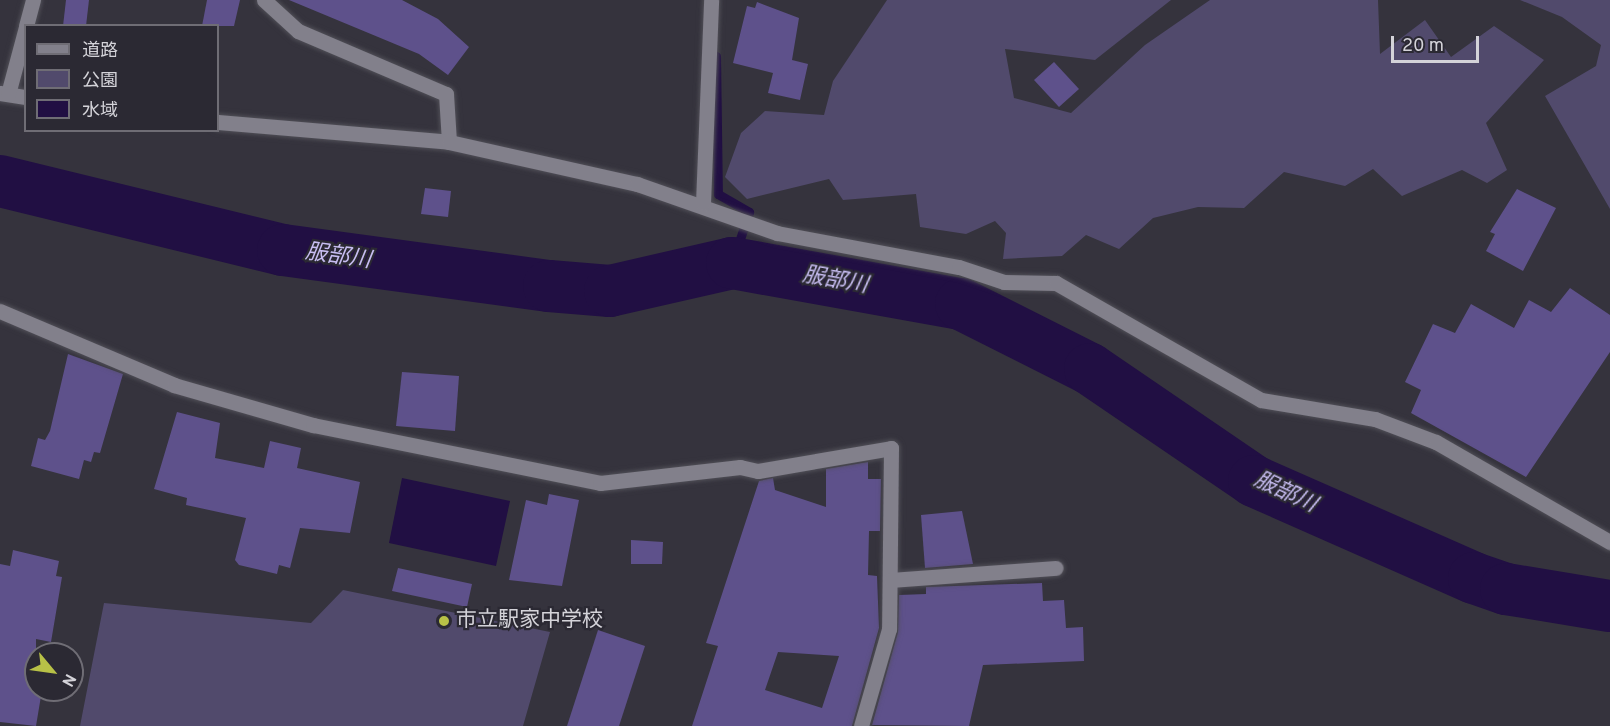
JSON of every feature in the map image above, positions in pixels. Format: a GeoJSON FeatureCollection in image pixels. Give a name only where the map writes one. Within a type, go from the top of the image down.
{"type":"FeatureCollection","features":[{"type":"Feature","properties":{"kind":"street"},"geometry":{"type":"LineString","coordinates":[[27,24],[33,0]]}},
{"type":"Feature","properties":{"kind":"street"},"geometry":{"type":"LineString","coordinates":[[264,0],[298,31],[446,94],[449,142]]}},
{"type":"Feature","properties":{"kind":"street"},"geometry":{"type":"LineString","coordinates":[[703,203],[711,0]]}},
{"type":"Feature","properties":{"kind":"street"},"geometry":{"type":"LineString","coordinates":[[24,32],[4,94],[24,97]]}},
{"type":"Feature","properties":{"kind":"street"},"geometry":{"type":"LineString","coordinates":[[219,122],[449,142],[703,203],[777,232],[958,267],[1004,282],[1056,283],[1261,400],[1375,419],[1436,442],[1610,542]]}},
{"type":"Feature","properties":{"kind":"street"},"geometry":{"type":"LineString","coordinates":[[0,311],[206,394],[313,425],[600,483],[740,467],[758,471],[891,448],[889,629],[861,726]]}},
{"type":"Feature","properties":{"kind":"street"},"geometry":{"type":"LineString","coordinates":[[891,580],[1056,568]]}},
{"type":"Feature","properties":{"kind":"green space"},"geometry":{"type":"Polygon","coordinates":[[[887,0],[1171,0],[1095,60],[1005,49],[1014,98],[1071,113],[1145,45],[1210,0],[1378,0],[1380,54],[1425,20],[1451,57],[1494,26],[1544,60],[1486,123],[1507,170],[1487,183],[1462,170],[1402,196],[1373,169],[1345,186],[1284,172],[1244,208],[1198,207],[1153,218],[1119,249],[1086,235],[1062,256],[1003,259],[1006,233],[995,221],[966,234],[920,227],[916,194],[843,200],[829,179],[747,199],[725,177],[741,133],[765,111],[824,115],[833,81],[887,0]]]}},
{"type":"Feature","properties":{"kind":"green space"},"geometry":{"type":"Polygon","coordinates":[[[1520,0],[1610,0],[1610,209],[1545,96],[1596,66],[1601,45],[1562,17],[1520,0]]]}},
{"type":"Feature","properties":{"kind":"green space"},"geometry":{"type":"Polygon","coordinates":[[[343,590],[550,632],[523,726],[80,726],[104,603],[311,623],[343,590]]]}},
{"type":"Feature","properties":{"kind":"water"},"geometry":{"type":"Polygon","coordinates":[[[402,478],[510,501],[496,566],[389,543],[402,478]]]}},
{"type":"Feature","properties":{"kind":"building"},"geometry":{"type":"Polygon","coordinates":[[[66,0],[89,0],[86,24],[63,24],[66,0]]]}},
{"type":"Feature","properties":{"kind":"building"},"geometry":{"type":"Polygon","coordinates":[[[207,0],[240,0],[234,26],[202,24],[207,0]]]}},
{"type":"Feature","properties":{"kind":"building"},"geometry":{"type":"Polygon","coordinates":[[[289,0],[402,0],[438,19],[469,47],[448,75],[419,54],[289,0]]]}},
{"type":"Feature","properties":{"kind":"building"},"geometry":{"type":"Polygon","coordinates":[[[757,2],[799,18],[792,60],[808,64],[800,100],[768,93],[773,73],[733,63],[747,6],[755,8],[757,2]]]}},
{"type":"Feature","properties":{"kind":"building"},"geometry":{"type":"Polygon","coordinates":[[[1054,62],[1079,89],[1059,107],[1034,80],[1054,62]]]}},
{"type":"Feature","properties":{"kind":"building"},"geometry":{"type":"Polygon","coordinates":[[[425,188],[451,191],[448,217],[421,214],[425,188]]]}},
{"type":"Feature","properties":{"kind":"building"},"geometry":{"type":"Polygon","coordinates":[[[1517,189],[1556,208],[1523,271],[1486,251],[1495,234],[1490,232],[1517,189]]]}},
{"type":"Feature","properties":{"kind":"building"},"geometry":{"type":"Polygon","coordinates":[[[1570,288],[1610,315],[1610,352],[1526,477],[1411,413],[1421,390],[1405,382],[1433,324],[1455,333],[1471,304],[1514,328],[1529,300],[1551,312],[1570,288]]]}},
{"type":"Feature","properties":{"kind":"building"},"geometry":{"type":"Polygon","coordinates":[[[68,354],[123,374],[100,453],[94,452],[91,462],[84,460],[79,479],[31,466],[38,438],[45,440],[50,431],[68,354]]]}},
{"type":"Feature","properties":{"kind":"building"},"geometry":{"type":"Polygon","coordinates":[[[402,372],[459,376],[455,431],[396,426],[402,372]]]}},
{"type":"Feature","properties":{"kind":"building"},"geometry":{"type":"Polygon","coordinates":[[[177,412],[220,423],[215,458],[264,468],[270,441],[301,448],[297,468],[360,482],[350,533],[300,528],[290,568],[279,565],[277,574],[239,565],[235,560],[246,518],[186,505],[187,498],[154,489],[177,412]]]}},
{"type":"Feature","properties":{"kind":"building"},"geometry":{"type":"Polygon","coordinates":[[[868,462],[868,479],[881,479],[880,531],[869,531],[868,575],[877,576],[879,628],[852,726],[692,726],[718,646],[706,643],[759,481],[773,478],[775,490],[826,507],[826,469],[868,462]],[[778,652],[765,690],[822,708],[839,656],[778,652]]]}},
{"type":"Feature","properties":{"kind":"building"},"geometry":{"type":"Polygon","coordinates":[[[549,494],[579,500],[562,586],[509,580],[526,500],[547,505],[549,494]]]}},
{"type":"Feature","properties":{"kind":"building"},"geometry":{"type":"Polygon","coordinates":[[[962,511],[973,564],[925,568],[921,515],[962,511]]]}},
{"type":"Feature","properties":{"kind":"building"},"geometry":{"type":"Polygon","coordinates":[[[631,540],[663,542],[662,564],[631,564],[631,540]]]}},
{"type":"Feature","properties":{"kind":"building"},"geometry":{"type":"Polygon","coordinates":[[[13,550],[59,561],[56,576],[62,577],[51,642],[36,639],[36,642],[24,642],[24,702],[40,702],[36,726],[0,722],[0,564],[10,566],[13,550]]]}},
{"type":"Feature","properties":{"kind":"building"},"geometry":{"type":"Polygon","coordinates":[[[398,568],[472,584],[467,607],[392,591],[398,568]]]}},
{"type":"Feature","properties":{"kind":"building"},"geometry":{"type":"Polygon","coordinates":[[[1042,583],[1043,601],[1064,600],[1066,628],[1083,627],[1084,661],[983,665],[969,726],[872,725],[898,632],[899,595],[926,594],[926,587],[1042,583]]]}},
{"type":"Feature","properties":{"kind":"building"},"geometry":{"type":"Polygon","coordinates":[[[598,630],[645,646],[619,726],[567,726],[598,630]]]}},
{"type":"Feature","properties":{"kind":"waterway"},"geometry":{"type":"LineString","coordinates":[[716,56],[718,194],[749,212],[732,263]]}},
{"type":"Feature","properties":{"kind":"waterway","name":"服部川"},"geometry":{"type":"LineString","coordinates":[[0,181],[283,250],[549,286],[610,291],[732,263],[961,304],[1090,369],[1254,481],[1474,578],[1506,589],[1610,606]]}},
{"type":"Feature","properties":{"kind":"place","name":"市立駅家中学校"},"geometry":{"type":"Point","coordinates":[444,621]}}]}
